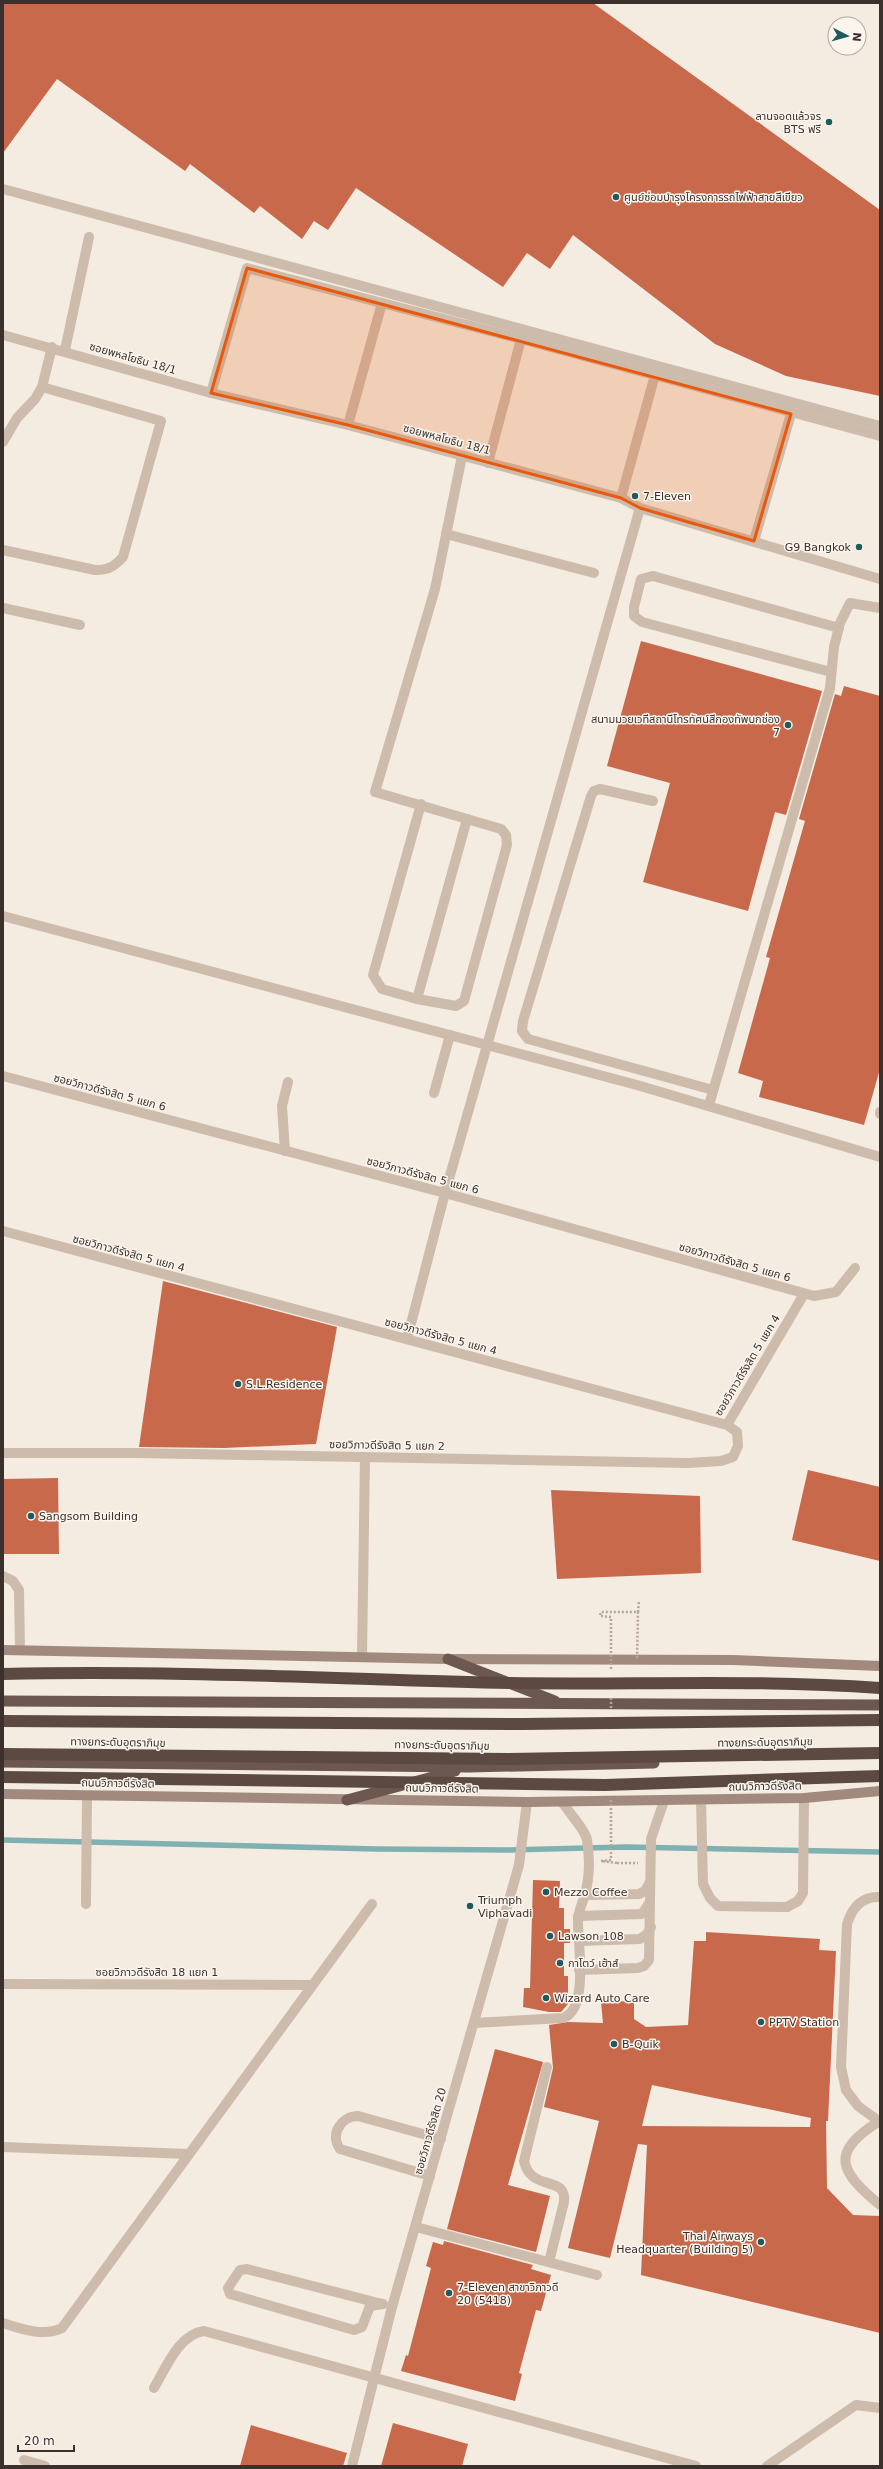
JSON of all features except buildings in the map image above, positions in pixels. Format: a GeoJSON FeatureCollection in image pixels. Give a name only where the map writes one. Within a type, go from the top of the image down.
{"type":"FeatureCollection","features":[{"type":"Feature","properties":{"kind":"highway"},"geometry":{"type":"LineString","coordinates":[[448,1660],[563,1704]]}},
{"type":"Feature","properties":{"kind":"highway"},"geometry":{"type":"LineString","coordinates":[[3,1674],[124,1674],[564,1684],[797,1683],[880,1688]]}},
{"type":"Feature","properties":{"kind":"highway"},"geometry":{"type":"LineString","coordinates":[[3,1701],[880,1705]]}},
{"type":"Feature","properties":{"kind":"highway","name":"ทางยกระดับอุตราภิมุข"},"geometry":{"type":"LineString","coordinates":[[3,1721],[523,1724],[880,1720]]}},
{"type":"Feature","properties":{"kind":"highway","name":"ทางยกระดับอุตราภิมุข"},"geometry":{"type":"LineString","coordinates":[[3,1754],[507,1759],[880,1753]]}},
{"type":"Feature","properties":{"kind":"highway","name":"ถนนวิภาวดีรังสิต"},"geometry":{"type":"LineString","coordinates":[[3,1762],[469,1767],[880,1757]]}},
{"type":"Feature","properties":{"kind":"highway"},"geometry":{"type":"LineString","coordinates":[[347,1800],[469,1767]]}},
{"type":"Feature","properties":{"kind":"highway"},"geometry":{"type":"LineString","coordinates":[[3,1777],[605,1785],[880,1776]]}},
{"type":"Feature","properties":{"kind":"main road"},"geometry":{"type":"LineString","coordinates":[[3,1650],[150,1655],[362,1657],[448,1660],[733,1660],[880,1666]]}},
{"type":"Feature","properties":{"kind":"main road","name":"ถนนวิภาวดีรังสิต"},"geometry":{"type":"LineString","coordinates":[[3,1794],[562,1802],[804,1798],[880,1792]]}},
{"type":"Feature","properties":{"kind":"street"},"geometry":{"type":"LineString","coordinates":[[3,189],[880,426]]}},
{"type":"Feature","properties":{"kind":"street"},"geometry":{"type":"LineString","coordinates":[[65,350],[89,237]]}},
{"type":"Feature","properties":{"kind":"street"},"geometry":{"type":"LineString","coordinates":[[211,393],[247,268],[521,339],[791,414],[880,436]]}},
{"type":"Feature","properties":{"kind":"street"},"geometry":{"type":"LineString","coordinates":[[348,425],[382,303]]}},
{"type":"Feature","properties":{"kind":"street","name":"ซอยพหลโยธิน 18/1"},"geometry":{"type":"LineString","coordinates":[[3,335],[65,350],[211,393],[348,425],[621,498],[640,508],[880,579]]}},
{"type":"Feature","properties":{"kind":"street"},"geometry":{"type":"LineString","coordinates":[[488,462],[521,339]]}},
{"type":"Feature","properties":{"kind":"street"},"geometry":{"type":"LineString","coordinates":[[3,442],[17,418],[35,400],[42,387],[52,347]]}},
{"type":"Feature","properties":{"kind":"street"},"geometry":{"type":"LineString","coordinates":[[621,498],[655,375]]}},
{"type":"Feature","properties":{"kind":"street"},"geometry":{"type":"LineString","coordinates":[[3,550],[95,570],[108,570],[117,563],[122,557],[161,421],[42,387]]}},
{"type":"Feature","properties":{"kind":"street"},"geometry":{"type":"LineString","coordinates":[[754,541],[791,414]]}},
{"type":"Feature","properties":{"kind":"street"},"geometry":{"type":"LineString","coordinates":[[421,804],[373,975],[382,989],[417,999],[456,1006],[464,1001],[507,845],[506,835],[501,828],[421,804],[375,792],[435,589],[462,456]]}},
{"type":"Feature","properties":{"kind":"street"},"geometry":{"type":"LineString","coordinates":[[407,1339],[445,1193],[489,1046],[640,508]]}},
{"type":"Feature","properties":{"kind":"street"},"geometry":{"type":"LineString","coordinates":[[446,534],[594,572]]}},
{"type":"Feature","properties":{"kind":"street"},"geometry":{"type":"LineString","coordinates":[[831,672],[642,622],[634,616],[634,607],[641,579],[653,576],[839,628]]}},
{"type":"Feature","properties":{"kind":"street"},"geometry":{"type":"LineString","coordinates":[[709,1105],[830,688],[831,660],[839,628],[850,603],[880,608]]}},
{"type":"Feature","properties":{"kind":"street"},"geometry":{"type":"LineString","coordinates":[[3,608],[80,626]]}},
{"type":"Feature","properties":{"kind":"street"},"geometry":{"type":"LineString","coordinates":[[653,801],[600,789],[594,791],[591,796],[523,1021],[522,1031],[528,1039],[713,1090]]}},
{"type":"Feature","properties":{"kind":"street"},"geometry":{"type":"LineString","coordinates":[[417,999],[467,819]]}},
{"type":"Feature","properties":{"kind":"street"},"geometry":{"type":"LineString","coordinates":[[3,916],[709,1105],[880,1157]]}},
{"type":"Feature","properties":{"kind":"street"},"geometry":{"type":"LineString","coordinates":[[434,1093],[450,1035]]}},
{"type":"Feature","properties":{"kind":"street","name":"ซอยวิภาวดีรังสิต 5 แยก 6"},"geometry":{"type":"LineString","coordinates":[[3,1076],[445,1193],[804,1294],[814,1296],[836,1292],[855,1268]]}},
{"type":"Feature","properties":{"kind":"street"},"geometry":{"type":"LineString","coordinates":[[285,1151],[282,1106],[288,1082]]}},
{"type":"Feature","properties":{"kind":"street","name":"ซอยวิภาวดีรังสิต 5 แยก 4"},"geometry":{"type":"LineString","coordinates":[[3,1231],[727,1425],[804,1294]]}},
{"type":"Feature","properties":{"kind":"street","name":"ซอยวิภาวดีรังสิต 5 แยก 2"},"geometry":{"type":"LineString","coordinates":[[3,1453],[721,1461],[732,1457],[738,1446],[737,1432],[727,1425]]}},
{"type":"Feature","properties":{"kind":"street"},"geometry":{"type":"LineString","coordinates":[[362,1657],[365,1457]]}},
{"type":"Feature","properties":{"kind":"street"},"geometry":{"type":"LineString","coordinates":[[3,1576],[13,1581],[19,1590],[20,1650]]}},
{"type":"Feature","properties":{"kind":"street"},"geometry":{"type":"LineString","coordinates":[[86,1904],[87,1796]]}},
{"type":"Feature","properties":{"kind":"street"},"geometry":{"type":"LineString","coordinates":[[701,1800],[704,1884],[710,1898],[718,1906],[787,1907],[798,1902],[803,1893],[804,1798]]}},
{"type":"Feature","properties":{"kind":"street"},"geometry":{"type":"LineString","coordinates":[[579,1970],[643,1967],[648,1963],[651,1955],[651,1839],[664,1801]]}},
{"type":"Feature","properties":{"kind":"street","name":"ซอยวิภาวดีรังสิต 20"},"geometry":{"type":"LineString","coordinates":[[352,2466],[374,2378],[388,2305],[416,2227],[519,1859],[527,1802]]}},
{"type":"Feature","properties":{"kind":"street"},"geometry":{"type":"LineString","coordinates":[[474,2023],[566,2017],[577,2002],[579,1970],[578,1916],[585,1895],[590,1867],[587,1838],[562,1802]]}},
{"type":"Feature","properties":{"kind":"street"},"geometry":{"type":"LineString","coordinates":[[585,1895],[640,1894],[645,1891],[650,1882]]}},
{"type":"Feature","properties":{"kind":"street"},"geometry":{"type":"LineString","coordinates":[[880,1897],[873,1896],[858,1904],[851,1912],[847,1924],[841,2067],[846,2090],[858,2106],[879,2122],[860,2133],[848,2146],[844,2161],[849,2174],[880,2205]]}},
{"type":"Feature","properties":{"kind":"street"},"geometry":{"type":"LineString","coordinates":[[578,1916],[642,1914],[650,1902]]}},
{"type":"Feature","properties":{"kind":"street"},"geometry":{"type":"LineString","coordinates":[[3,2323],[44,2332],[53,2332],[62,2328],[311,1985],[372,1904]]}},
{"type":"Feature","properties":{"kind":"street"},"geometry":{"type":"LineString","coordinates":[[579,1940],[640,1939],[647,1934],[651,1927]]}},
{"type":"Feature","properties":{"kind":"street","name":"ซอยวิภาวดีรังสิต 18 แยก 1"},"geometry":{"type":"LineString","coordinates":[[3,1984],[311,1985]]}},
{"type":"Feature","properties":{"kind":"street"},"geometry":{"type":"LineString","coordinates":[[547,2067],[524,2161],[526,2169],[532,2177],[559,2186],[564,2194],[564,2202],[549,2262]]}},
{"type":"Feature","properties":{"kind":"street"},"geometry":{"type":"LineString","coordinates":[[430,2176],[340,2148],[336,2144],[336,2134],[344,2120],[350,2116],[358,2116],[441,2139]]}},
{"type":"Feature","properties":{"kind":"street"},"geometry":{"type":"LineString","coordinates":[[3,2147],[188,2154]]}},
{"type":"Feature","properties":{"kind":"street"},"geometry":{"type":"LineString","coordinates":[[416,2227],[597,2275]]}},
{"type":"Feature","properties":{"kind":"street"},"geometry":{"type":"LineString","coordinates":[[247,2269],[388,2305],[370,2306],[362,2327],[354,2330],[234,2296],[228,2292],[228,2288],[236,2272],[247,2269]]}},
{"type":"Feature","properties":{"kind":"street"},"geometry":{"type":"LineString","coordinates":[[154,2388],[177,2349],[190,2336],[204,2331],[696,2466]]}},
{"type":"Feature","properties":{"kind":"street"},"geometry":{"type":"LineString","coordinates":[[767,2466],[856,2405],[880,2408]]}},
{"type":"Feature","properties":{"kind":"street"},"geometry":{"type":"LineString","coordinates":[[24,2460],[45,2466]]}},
{"type":"Feature","properties":{"kind":"path"},"geometry":{"type":"LineString","coordinates":[[638,1612],[639,1601]]}},
{"type":"Feature","properties":{"kind":"path"},"geometry":{"type":"LineString","coordinates":[[617,1863],[650,1860]]}},
{"type":"Feature","properties":{"kind":"highlighted area"},"geometry":{"type":"Polygon","coordinates":[[[247,268],[791,414],[754,541],[640,508],[621,498],[348,425],[211,393],[247,268]]]}},
{"type":"Feature","properties":{"kind":"waterway"},"geometry":{"type":"LineString","coordinates":[[3,1840],[376,1849],[507,1850],[626,1847],[880,1852]]}},
{"type":"Feature","properties":{"kind":"place","name":"ลานจอดแล้วจร BTS ฟรี"},"geometry":{"type":"Point","coordinates":[829,122]}},
{"type":"Feature","properties":{"kind":"place","name":"ศูนย์ซ่อมบำรุงโครงการรถไฟฟ้าสายสีเขียว"},"geometry":{"type":"Point","coordinates":[616,197]}},
{"type":"Feature","properties":{"kind":"place","name":"7-Eleven"},"geometry":{"type":"Point","coordinates":[635,496]}},
{"type":"Feature","properties":{"kind":"place","name":"G9 Bangkok"},"geometry":{"type":"Point","coordinates":[859,547]}},
{"type":"Feature","properties":{"kind":"place","name":"สนามมวยเวทีสถานีโทรทัศน์สีกองทัพบกช่อง 7"},"geometry":{"type":"Point","coordinates":[788,725]}},
{"type":"Feature","properties":{"kind":"place","name":"S.L.Residence"},"geometry":{"type":"Point","coordinates":[238,1384]}},
{"type":"Feature","properties":{"kind":"place","name":"Sangsom Building"},"geometry":{"type":"Point","coordinates":[31,1516]}},
{"type":"Feature","properties":{"kind":"place","name":"Mezzo Coffee"},"geometry":{"type":"Point","coordinates":[546,1892]}},
{"type":"Feature","properties":{"kind":"place","name":"Triumph Viphavadi"},"geometry":{"type":"Point","coordinates":[470,1906]}},
{"type":"Feature","properties":{"kind":"place","name":"Lawson 108"},"geometry":{"type":"Point","coordinates":[550,1936]}},
{"type":"Feature","properties":{"kind":"place","name":"กาโตว์ เฮ้าส์"},"geometry":{"type":"Point","coordinates":[560,1963]}},
{"type":"Feature","properties":{"kind":"place","name":"Wizard Auto Care"},"geometry":{"type":"Point","coordinates":[546,1998]}},
{"type":"Feature","properties":{"kind":"place","name":"PPTV Station"},"geometry":{"type":"Point","coordinates":[761,2022]}},
{"type":"Feature","properties":{"kind":"place","name":"B-Quik"},"geometry":{"type":"Point","coordinates":[614,2044]}},
{"type":"Feature","properties":{"kind":"place","name":"Thai Airways Headquarter (Building 5)"},"geometry":{"type":"Point","coordinates":[761,2242]}},
{"type":"Feature","properties":{"kind":"place","name":"7-Eleven สาขาวิภาวดี 20 (5418)"},"geometry":{"type":"Point","coordinates":[449,2293]}}]}
